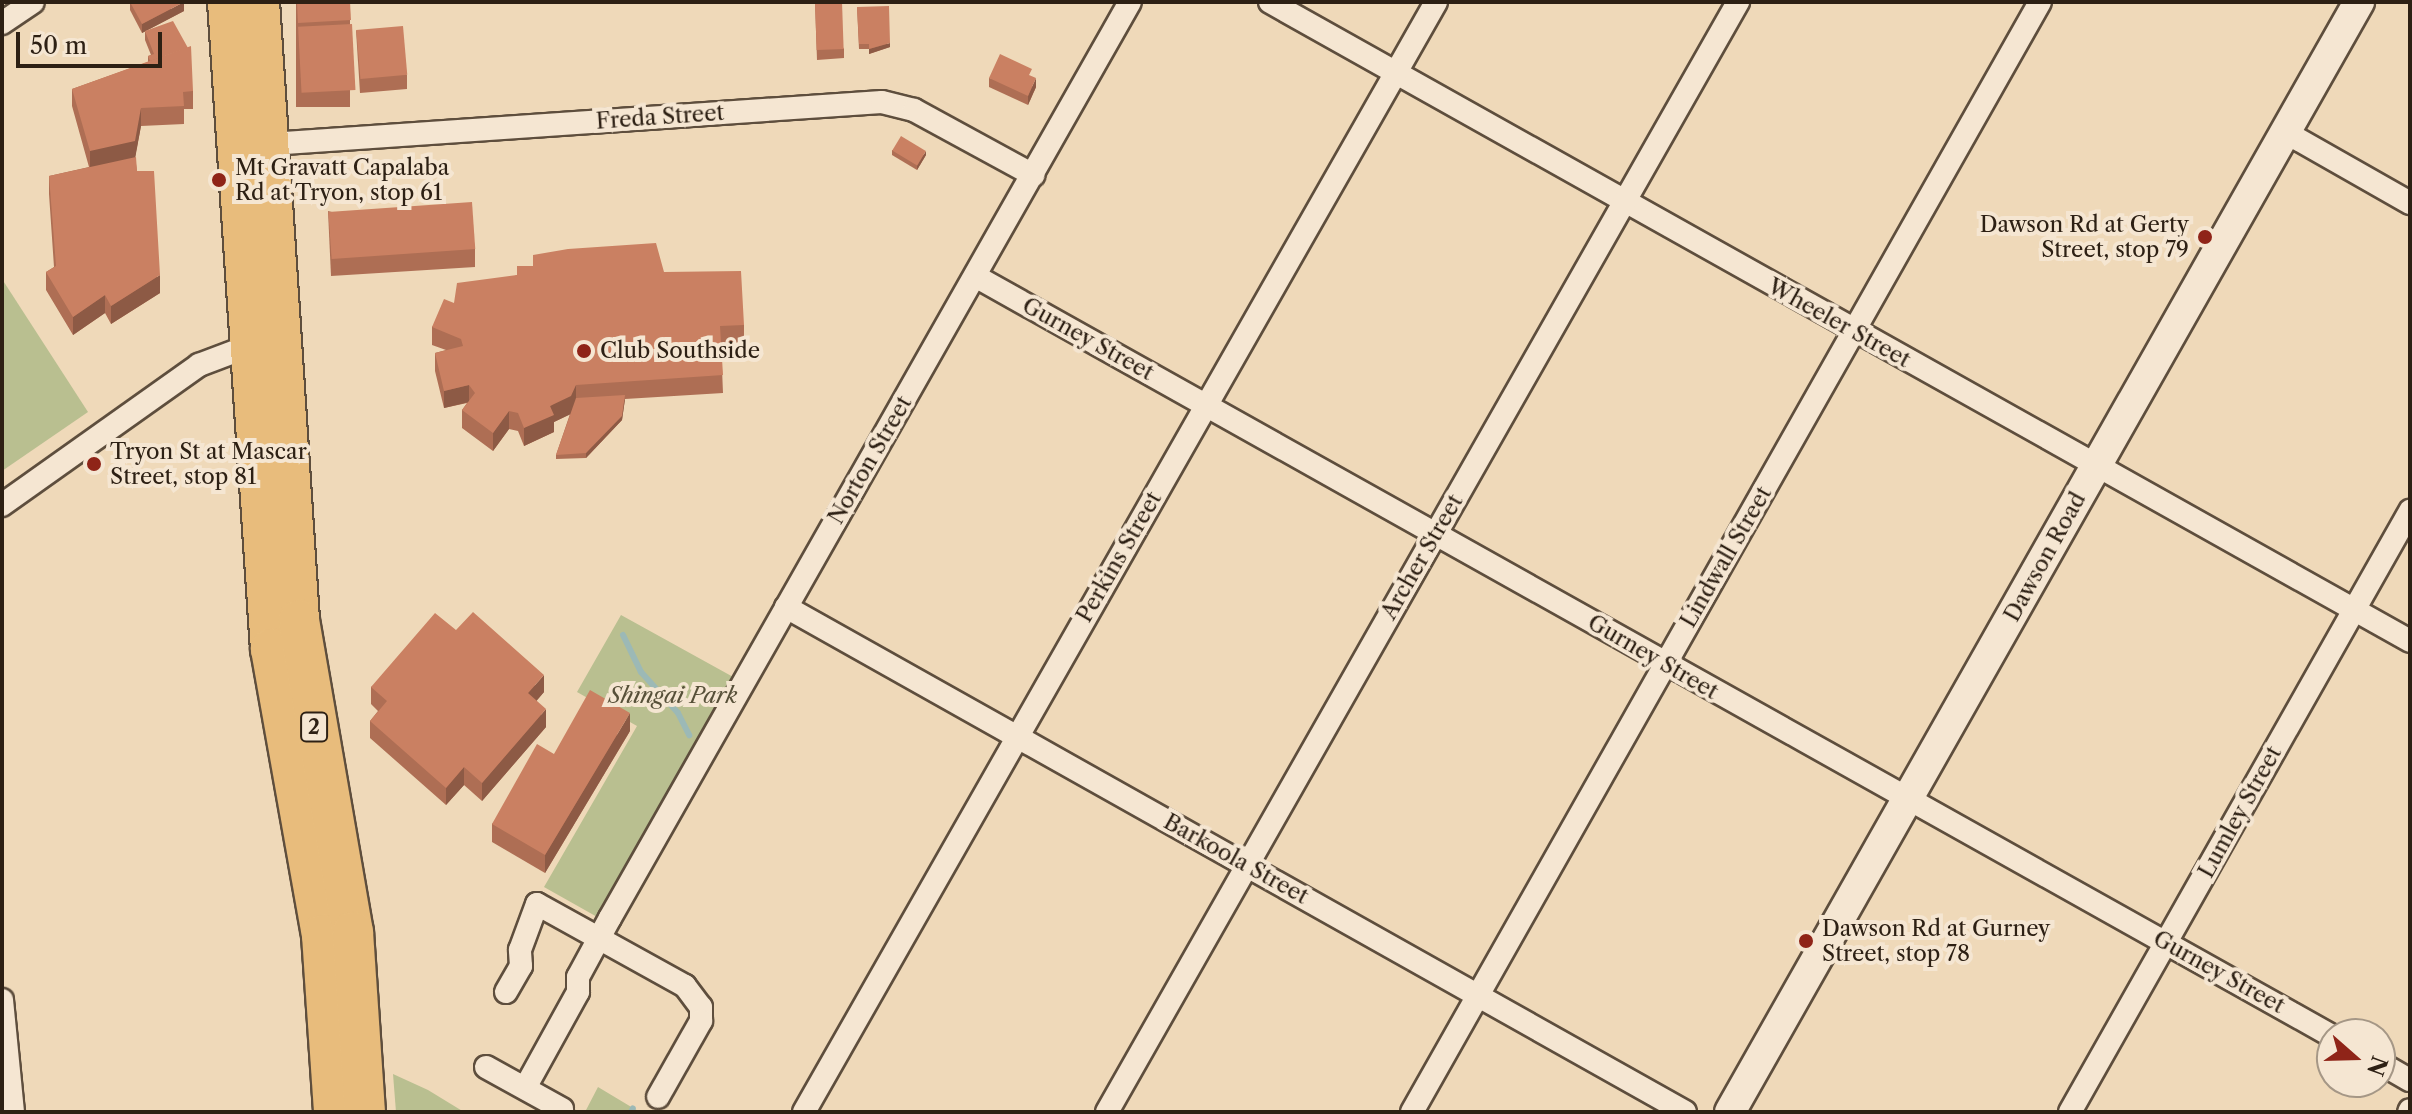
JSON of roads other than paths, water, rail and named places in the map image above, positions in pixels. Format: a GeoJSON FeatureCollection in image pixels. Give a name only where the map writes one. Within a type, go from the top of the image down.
{"type":"FeatureCollection","features":[{"type":"Feature","properties":{"kind":"highway","name":"2"},"geometry":{"type":"LineString","coordinates":[[228,2],[303,658],[353,932],[365,1112]]}},
{"type":"Feature","properties":{"kind":"highway","name":"2"},"geometry":{"type":"LineString","coordinates":[[259,2],[270,144],[265,341],[271,649],[322,935],[334,1112]]}},
{"type":"Feature","properties":{"kind":"main road","name":"Dawson Road"},"geometry":{"type":"LineString","coordinates":[[1730,1112],[2359,2]]}},
{"type":"Feature","properties":{"kind":"street"},"geometry":{"type":"LineString","coordinates":[[2,23],[33,2]]}},
{"type":"Feature","properties":{"kind":"street","name":"Norton Street"},"geometry":{"type":"LineString","coordinates":[[525,1088],[578,992],[578,977],[598,939],[1130,2]]}},
{"type":"Feature","properties":{"kind":"street","name":"Wheeler Street"},"geometry":{"type":"LineString","coordinates":[[1270,2],[2410,641]]}},
{"type":"Feature","properties":{"kind":"street","name":"Perkins Street"},"geometry":{"type":"LineString","coordinates":[[804,1112],[1436,2]]}},
{"type":"Feature","properties":{"kind":"street","name":"Archer Street"},"geometry":{"type":"LineString","coordinates":[[1107,1112],[1738,2]]}},
{"type":"Feature","properties":{"kind":"street","name":"Lindwall Street"},"geometry":{"type":"LineString","coordinates":[[1412,1112],[2040,2]]}},
{"type":"Feature","properties":{"kind":"street","name":"Freda Street"},"geometry":{"type":"LineString","coordinates":[[270,144],[882,102],[914,110],[1033,175]]}},
{"type":"Feature","properties":{"kind":"street"},"geometry":{"type":"LineString","coordinates":[[2285,132],[2410,203]]}},
{"type":"Feature","properties":{"kind":"street","name":"Gurney Street"},"geometry":{"type":"LineString","coordinates":[[975,276],[2316,1027]]}},
{"type":"Feature","properties":{"kind":"street"},"geometry":{"type":"LineString","coordinates":[[2,505],[179,378],[221,353],[265,341]]}},
{"type":"Feature","properties":{"kind":"street","name":"Lumley Street"},"geometry":{"type":"LineString","coordinates":[[2070,1112],[2410,511]]}},
{"type":"Feature","properties":{"kind":"street","name":"Barkoola Street"},"geometry":{"type":"LineString","coordinates":[[786,607],[1685,1112]]}},
{"type":"Feature","properties":{"kind":"street"},"geometry":{"type":"LineString","coordinates":[[506,992],[521,966],[520,950],[537,904],[685,986],[701,1007],[701,1021],[658,1097]]}},
{"type":"Feature","properties":{"kind":"street"},"geometry":{"type":"LineString","coordinates":[[2,1000],[13,1112]]}},
{"type":"Feature","properties":{"kind":"street"},"geometry":{"type":"LineString","coordinates":[[486,1067],[562,1109]]}},
{"type":"Feature","properties":{"kind":"waterway"},"geometry":{"type":"LineString","coordinates":[[623,635],[641,672],[678,713],[689,735]]}},
{"type":"Feature","properties":{"kind":"waterway"},"geometry":{"type":"LineString","coordinates":[[631,1112],[633,1108]]}},
{"type":"Feature","properties":{"kind":"place","name":"Mt Gravatt Capalaba Rd at Tryon, stop 61"},"geometry":{"type":"Point","coordinates":[219,180]}},
{"type":"Feature","properties":{"kind":"place","name":"Dawson Rd at Gerty Street, stop 79"},"geometry":{"type":"Point","coordinates":[2205,237]}},
{"type":"Feature","properties":{"kind":"place","name":"Club Southside"},"geometry":{"type":"Point","coordinates":[584,351]}},
{"type":"Feature","properties":{"kind":"place","name":"Tryon St at Mascar Street, stop 81"},"geometry":{"type":"Point","coordinates":[94,464]}},
{"type":"Feature","properties":{"kind":"place","name":"Dawson Rd at Gurney Street, stop 78"},"geometry":{"type":"Point","coordinates":[1806,941]}},
{"type":"Feature","properties":{"kind":"park label","name":"Shingai Park"},"geometry":{"type":"Point","coordinates":[673,696]}}]}
